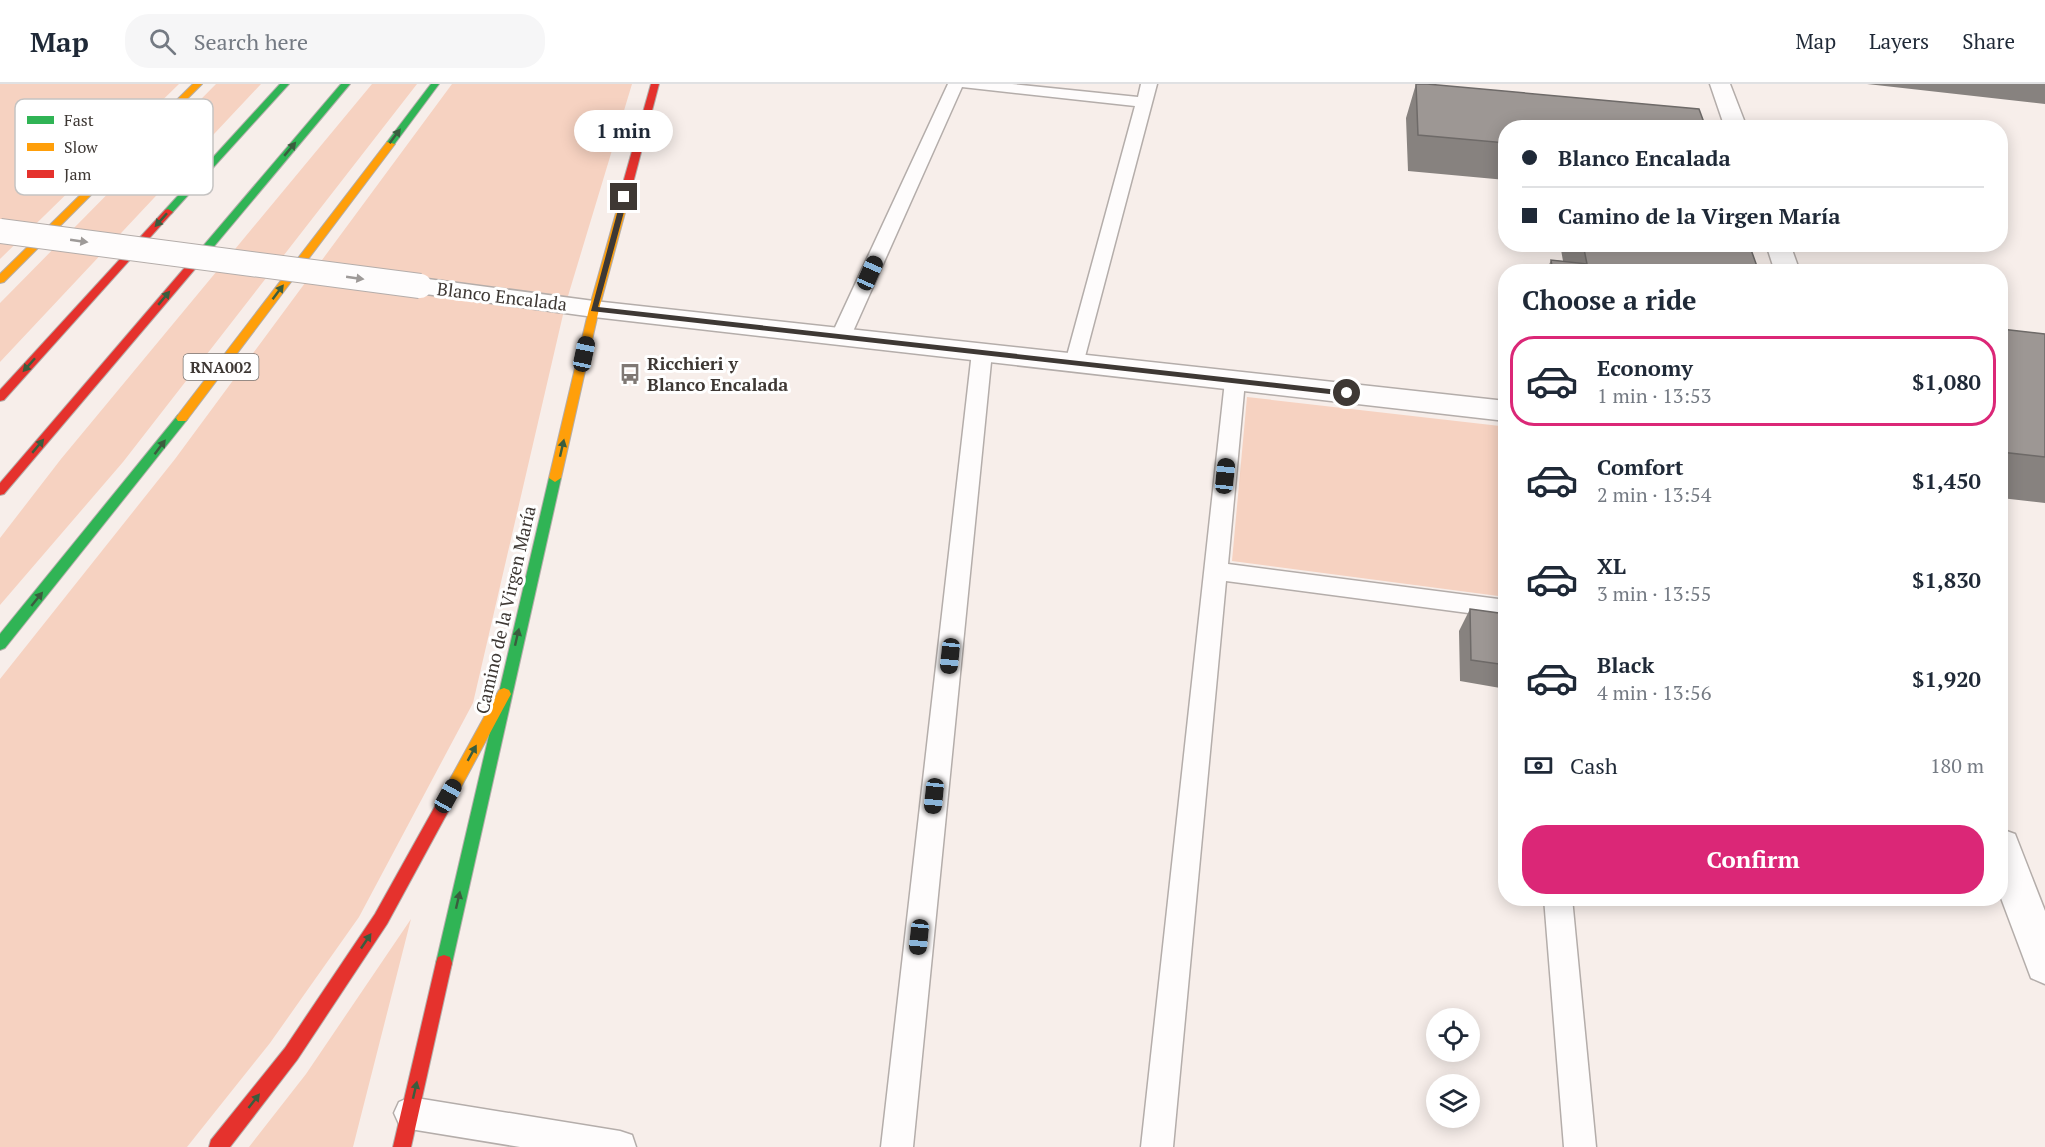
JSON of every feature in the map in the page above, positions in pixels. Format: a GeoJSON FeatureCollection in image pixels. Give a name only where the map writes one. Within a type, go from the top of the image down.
{"type":"FeatureCollection","features":[{"type":"Feature","properties":{"kind":"main road"},"geometry":{"type":"LineString","coordinates":[[183,99],[198,84]]}},
{"type":"Feature","properties":{"kind":"main road"},"geometry":{"type":"LineString","coordinates":[[213,163],[285,84]]}},
{"type":"Feature","properties":{"kind":"main road"},"geometry":{"type":"LineString","coordinates":[[0,491],[346,84]]}},
{"type":"Feature","properties":{"kind":"main road","name":"RNA002"},"geometry":{"type":"LineString","coordinates":[[0,644],[150,461],[435,84]]}},
{"type":"Feature","properties":{"kind":"main road","name":"Camino de la Virgen María"},"geometry":{"type":"LineString","coordinates":[[402,1147],[594,309],[655,84]]}},
{"type":"Feature","properties":{"kind":"main road"},"geometry":{"type":"LineString","coordinates":[[0,280],[86,195]]}},
{"type":"Feature","properties":{"kind":"main road"},"geometry":{"type":"LineString","coordinates":[[0,397],[184,195]]}},
{"type":"Feature","properties":{"kind":"main road"},"geometry":{"type":"LineString","coordinates":[[219,1147],[291,1054],[381,919],[504,694]]}},
{"type":"Feature","properties":{"kind":"street"},"geometry":{"type":"LineString","coordinates":[[1720,84],[1733,120]]}},
{"type":"Feature","properties":{"kind":"street","name":"Blanco Encalada"},"geometry":{"type":"LineString","coordinates":[[0,231],[594,309],[1498,410]]}},
{"type":"Feature","properties":{"kind":"street"},"geometry":{"type":"LineString","coordinates":[[2008,865],[2045,964]]}},
{"type":"Feature","properties":{"kind":"lane"},"geometry":{"type":"LineString","coordinates":[[841,336],[956,84]]}},
{"type":"Feature","properties":{"kind":"lane"},"geometry":{"type":"LineString","coordinates":[[967,84],[1144,102]]}},
{"type":"Feature","properties":{"kind":"lane"},"geometry":{"type":"LineString","coordinates":[[1075,363],[1149,84]]}},
{"type":"Feature","properties":{"kind":"lane"},"geometry":{"type":"LineString","coordinates":[[897,1147],[982,352]]}},
{"type":"Feature","properties":{"kind":"lane"},"geometry":{"type":"LineString","coordinates":[[1157,1147],[1234,381]]}},
{"type":"Feature","properties":{"kind":"lane"},"geometry":{"type":"LineString","coordinates":[[1215,571],[1498,608]]}},
{"type":"Feature","properties":{"kind":"lane"},"geometry":{"type":"LineString","coordinates":[[1559,906],[1580,1147]]}},
{"type":"Feature","properties":{"kind":"lane"},"geometry":{"type":"LineString","coordinates":[[410,1113],[620,1147]]}},
{"type":"Feature","properties":{"kind":"shaded area"},"geometry":{"type":"Polygon","coordinates":[[[0,84],[179,84],[164,99],[15,99],[15,195],[65,195],[0,259],[0,84]]]}},
{"type":"Feature","properties":{"kind":"shaded area"},"geometry":{"type":"Polygon","coordinates":[[[216,84],[261,84],[213,135],[213,99],[201,99],[216,84]]]}},
{"type":"Feature","properties":{"kind":"shaded area"},"geometry":{"type":"Polygon","coordinates":[[[372,84],[417,84],[123,462],[0,605],[0,538],[61,459],[372,84]]]}},
{"type":"Feature","properties":{"kind":"shaded area"},"geometry":{"type":"Polygon","coordinates":[[[452,84],[632,84],[565,306],[473,703],[359,917],[270,1043],[187,1147],[0,1147],[0,679],[175,459],[452,84]]]}},
{"type":"Feature","properties":{"kind":"shaded area"},"geometry":{"type":"Polygon","coordinates":[[[107,195],[157,195],[0,362],[0,303],[107,195]]]}},
{"type":"Feature","properties":{"kind":"shaded area"},"geometry":{"type":"Polygon","coordinates":[[[1247,397],[1498,426],[1498,596],[1232,561],[1247,397]]]}},
{"type":"Feature","properties":{"kind":"shaded area"},"geometry":{"type":"Polygon","coordinates":[[[411,919],[353,1147],[249,1147],[306,1074],[411,919]]]}},
{"type":"Feature","properties":{"kind":"building"},"geometry":{"type":"Polygon","coordinates":[[[1416,84],[1699,109],[1703,120],[1498,120],[1498,142],[1418,135],[1416,84]]]}},
{"type":"Feature","properties":{"kind":"building"},"geometry":{"type":"Polygon","coordinates":[[[1585,252],[1752,252],[1756,264],[1587,264],[1585,252]]]}},
{"type":"Feature","properties":{"kind":"building"},"geometry":{"type":"Polygon","coordinates":[[[1551,260],[1587,264],[1552,264],[1551,260]]]}},
{"type":"Feature","properties":{"kind":"building"},"geometry":{"type":"Polygon","coordinates":[[[2008,330],[2045,334],[2045,457],[2008,453],[2008,330]]]}},
{"type":"Feature","properties":{"kind":"building"},"geometry":{"type":"Polygon","coordinates":[[[1470,609],[1498,613],[1498,664],[1471,660],[1470,609]]]}},
{"type":"Feature","properties":{"kind":"traffic: fast"},"geometry":{"type":"LineString","coordinates":[[213,163],[285,84]]}},
{"type":"Feature","properties":{"kind":"traffic: fast"},"geometry":{"type":"LineString","coordinates":[[191,267],[346,84]]}},
{"type":"Feature","properties":{"kind":"traffic: fast"},"geometry":{"type":"LineString","coordinates":[[390,144],[435,84]]}},
{"type":"Feature","properties":{"kind":"traffic: fast"},"geometry":{"type":"LineString","coordinates":[[168,212],[184,195]]}},
{"type":"Feature","properties":{"kind":"traffic: fast"},"geometry":{"type":"LineString","coordinates":[[0,644],[182,418]]}},
{"type":"Feature","properties":{"kind":"traffic: fast"},"geometry":{"type":"LineString","coordinates":[[444,963],[555,478]]}},
{"type":"Feature","properties":{"kind":"traffic: slow"},"geometry":{"type":"LineString","coordinates":[[183,99],[198,84]]}},
{"type":"Feature","properties":{"kind":"traffic: slow"},"geometry":{"type":"LineString","coordinates":[[182,418],[390,144]]}},
{"type":"Feature","properties":{"kind":"traffic: slow"},"geometry":{"type":"LineString","coordinates":[[555,478],[594,309],[628,183]]}},
{"type":"Feature","properties":{"kind":"traffic: slow"},"geometry":{"type":"LineString","coordinates":[[0,280],[86,195]]}},
{"type":"Feature","properties":{"kind":"traffic: slow"},"geometry":{"type":"LineString","coordinates":[[448,797],[504,694]]}},
{"type":"Feature","properties":{"kind":"traffic: jam"},"geometry":{"type":"LineString","coordinates":[[628,183],[655,84]]}},
{"type":"Feature","properties":{"kind":"traffic: jam"},"geometry":{"type":"LineString","coordinates":[[0,397],[168,212]]}},
{"type":"Feature","properties":{"kind":"traffic: jam"},"geometry":{"type":"LineString","coordinates":[[0,491],[191,267]]}},
{"type":"Feature","properties":{"kind":"traffic: jam"},"geometry":{"type":"LineString","coordinates":[[218,1147],[291,1054],[381,919],[448,797]]}},
{"type":"Feature","properties":{"kind":"traffic: jam"},"geometry":{"type":"LineString","coordinates":[[402,1147],[444,963]]}},
{"type":"Feature","properties":{"kind":"place","name":"Ricchieri y Blanco Encalada"},"geometry":{"type":"Point","coordinates":[630,374]}},
{"type":"Feature","properties":{"kind":"route"},"geometry":{"type":"LineString","coordinates":[[624,197],[594,309],[1347,393]]}}]}
